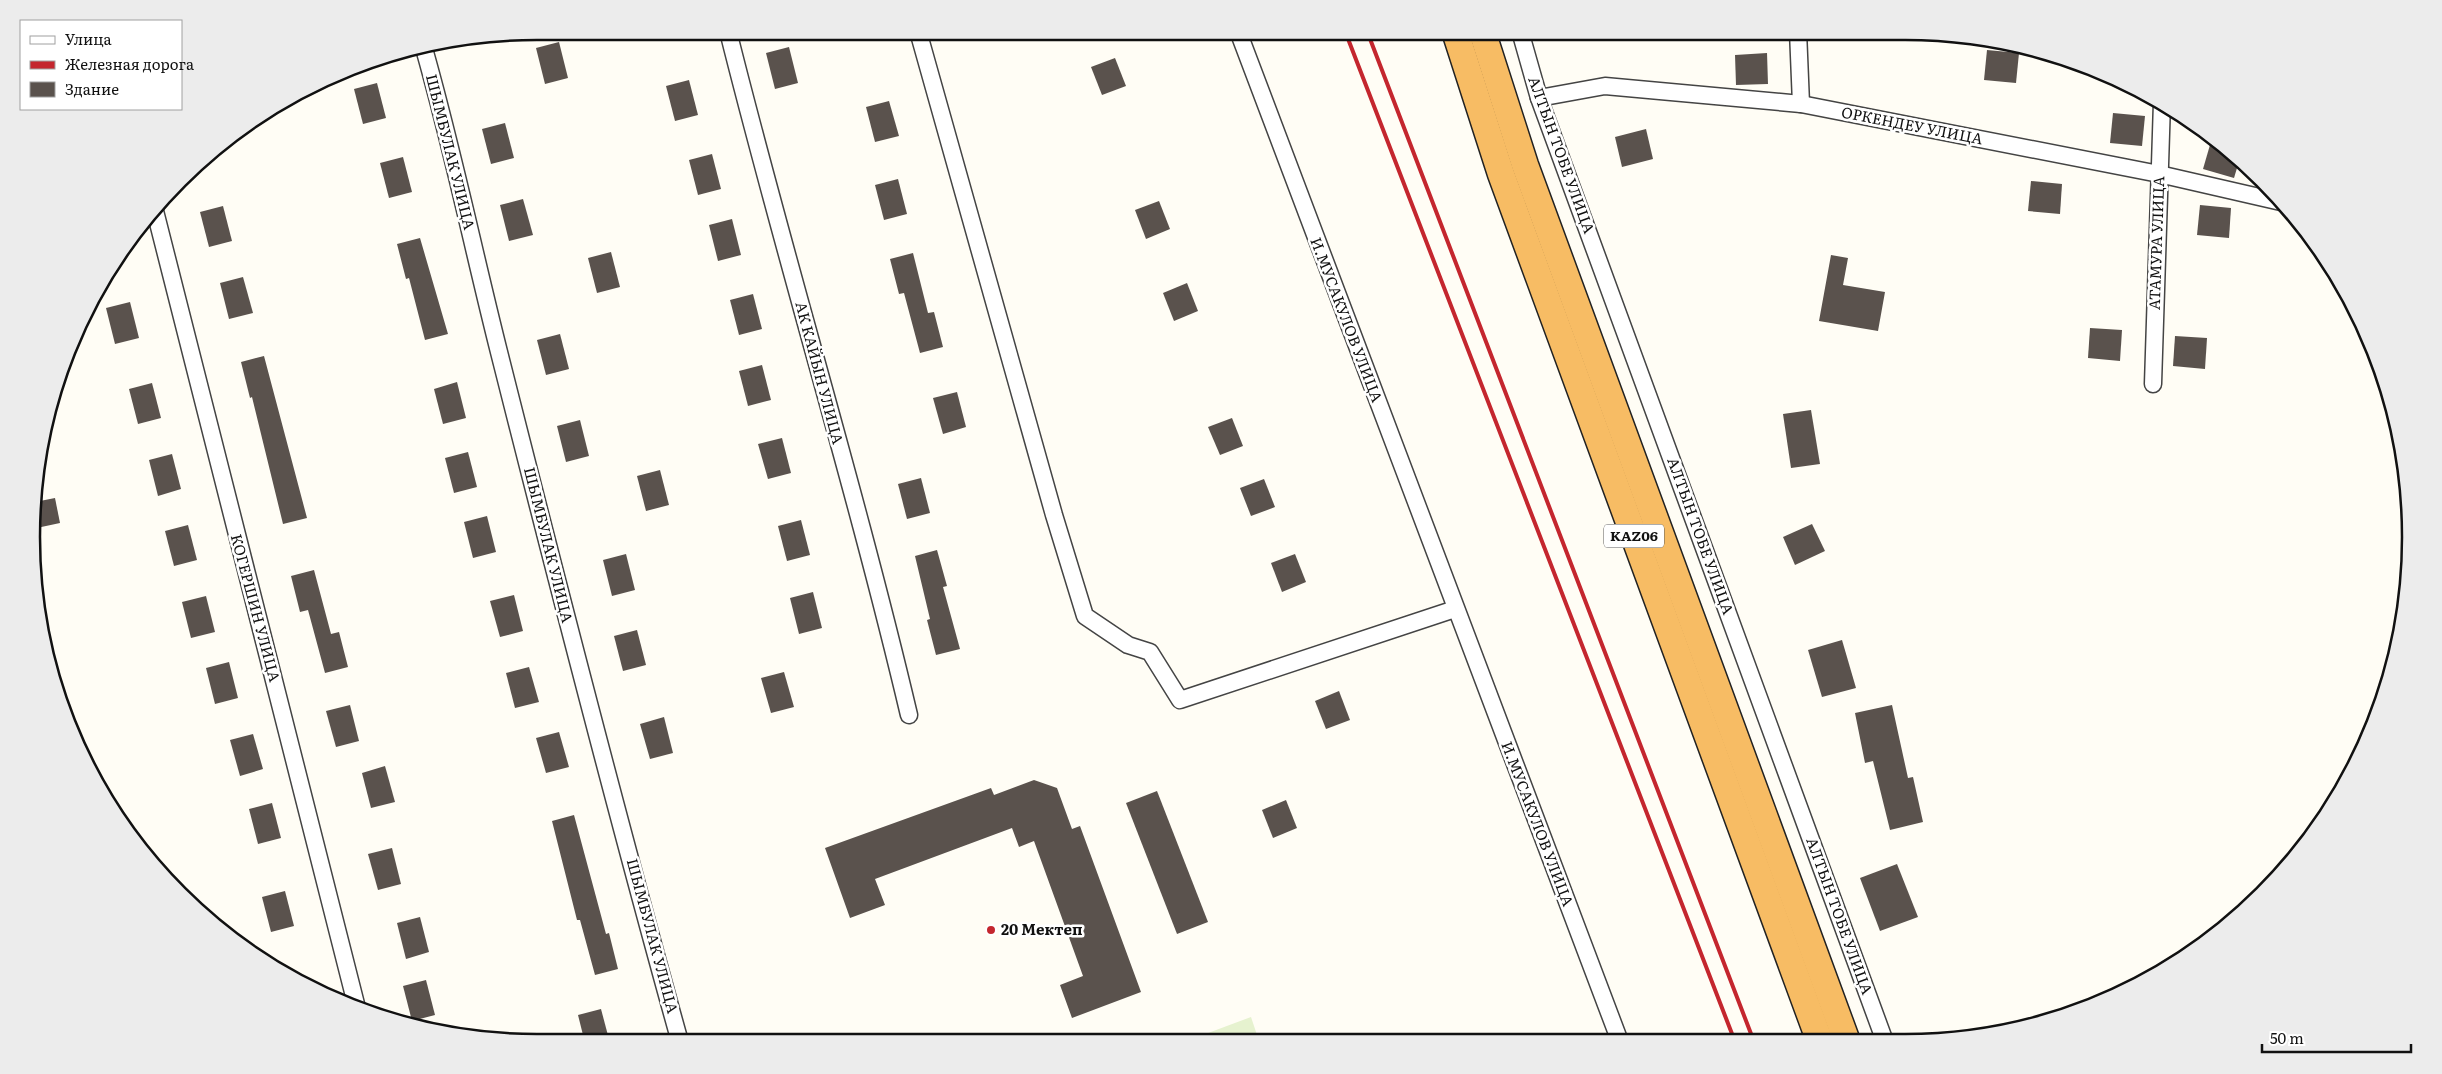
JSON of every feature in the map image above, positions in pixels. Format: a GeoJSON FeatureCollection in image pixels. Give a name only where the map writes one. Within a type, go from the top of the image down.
{"type":"FeatureCollection","features":[{"type":"Feature","properties":{"kind":"highway","name":"KАZ06"},"geometry":{"type":"LineString","coordinates":[[1458,40],[1501,174],[1817,1034]]}},
{"type":"Feature","properties":{"kind":"highway","name":"KАZ06"},"geometry":{"type":"LineString","coordinates":[[1485,40],[1524,165],[1844,1034]]}},
{"type":"Feature","properties":{"kind":"street","name":"АК КАЙЫН УЛИЦА"},"geometry":{"type":"LineString","coordinates":[[730,40],[882,600],[909,715]]}},
{"type":"Feature","properties":{"kind":"street"},"geometry":{"type":"LineString","coordinates":[[921,40],[1054,515],[1085,616],[1128,645],[1150,652],[1180,700],[1455,609]]}},
{"type":"Feature","properties":{"kind":"street","name":"И.МУСАКУЛОВ УЛИЦА"},"geometry":{"type":"LineString","coordinates":[[1241,40],[1617,1034]]}},
{"type":"Feature","properties":{"kind":"street","name":"АЛТЫН ТОБЕ УЛИЦА"},"geometry":{"type":"LineString","coordinates":[[1523,40],[1539,98],[1882,1034]]}},
{"type":"Feature","properties":{"kind":"street"},"geometry":{"type":"LineString","coordinates":[[1798,40],[1801,104]]}},
{"type":"Feature","properties":{"kind":"street","name":"ШЫМБУЛАК УЛИЦА"},"geometry":{"type":"LineString","coordinates":[[425,53],[439,101],[498,349],[563,602],[678,1034]]}},
{"type":"Feature","properties":{"kind":"street","name":"ОРКЕНДЕУ УЛИЦА"},"geometry":{"type":"LineString","coordinates":[[1539,98],[1605,86],[1801,104],[2159,174],[2269,199]]}},
{"type":"Feature","properties":{"kind":"street","name":"АТАМУРА УЛИЦА"},"geometry":{"type":"LineString","coordinates":[[2153,384],[2162,112]]}},
{"type":"Feature","properties":{"kind":"street","name":"КОГЕРШИН УЛИЦА"},"geometry":{"type":"LineString","coordinates":[[157,217],[355,999]]}},
{"type":"Feature","properties":{"kind":"green space"},"geometry":{"type":"Polygon","coordinates":[[[1251,1017],[1257,1034],[1205,1034],[1251,1017]]]}},
{"type":"Feature","properties":{"kind":"building"},"geometry":{"type":"Polygon","coordinates":[[[559,42],[568,78],[545,84],[536,48],[559,42]]]}},
{"type":"Feature","properties":{"kind":"building"},"geometry":{"type":"Polygon","coordinates":[[[789,47],[798,83],[775,89],[766,53],[789,47]]]}},
{"type":"Feature","properties":{"kind":"building"},"geometry":{"type":"Polygon","coordinates":[[[1987,50],[2019,54],[2016,83],[1984,80],[1987,50]]]}},
{"type":"Feature","properties":{"kind":"building"},"geometry":{"type":"Polygon","coordinates":[[[1767,53],[1768,84],[1736,85],[1735,55],[1767,53]]]}},
{"type":"Feature","properties":{"kind":"building"},"geometry":{"type":"Polygon","coordinates":[[[1115,58],[1126,86],[1102,95],[1091,67],[1115,58]]]}},
{"type":"Feature","properties":{"kind":"building"},"geometry":{"type":"Polygon","coordinates":[[[689,80],[698,115],[675,121],[666,86],[689,80]]]}},
{"type":"Feature","properties":{"kind":"building"},"geometry":{"type":"Polygon","coordinates":[[[377,83],[386,118],[363,124],[354,89],[377,83]]]}},
{"type":"Feature","properties":{"kind":"building"},"geometry":{"type":"Polygon","coordinates":[[[889,101],[899,136],[875,142],[866,107],[889,101]]]}},
{"type":"Feature","properties":{"kind":"building"},"geometry":{"type":"Polygon","coordinates":[[[2113,113],[2145,116],[2142,146],[2110,143],[2113,113]]]}},
{"type":"Feature","properties":{"kind":"building"},"geometry":{"type":"Polygon","coordinates":[[[505,123],[514,158],[491,164],[482,129],[505,123]]]}},
{"type":"Feature","properties":{"kind":"building"},"geometry":{"type":"Polygon","coordinates":[[[1646,129],[1653,159],[1622,167],[1615,137],[1646,129]]]}},
{"type":"Feature","properties":{"kind":"building"},"geometry":{"type":"Polygon","coordinates":[[[2210,145],[2237,167],[2234,178],[2203,169],[2210,145]]]}},
{"type":"Feature","properties":{"kind":"building"},"geometry":{"type":"Polygon","coordinates":[[[712,154],[721,189],[698,195],[689,160],[712,154]]]}},
{"type":"Feature","properties":{"kind":"building"},"geometry":{"type":"Polygon","coordinates":[[[403,157],[412,192],[389,198],[380,163],[403,157]]]}},
{"type":"Feature","properties":{"kind":"building"},"geometry":{"type":"Polygon","coordinates":[[[898,179],[907,214],[884,220],[875,185],[898,179]]]}},
{"type":"Feature","properties":{"kind":"building"},"geometry":{"type":"Polygon","coordinates":[[[2031,181],[2062,184],[2060,214],[2028,211],[2031,181]]]}},
{"type":"Feature","properties":{"kind":"building"},"geometry":{"type":"Polygon","coordinates":[[[523,199],[533,235],[509,241],[500,205],[523,199]]]}},
{"type":"Feature","properties":{"kind":"building"},"geometry":{"type":"Polygon","coordinates":[[[1159,201],[1170,229],[1146,239],[1135,210],[1159,201]]]}},
{"type":"Feature","properties":{"kind":"building"},"geometry":{"type":"Polygon","coordinates":[[[2200,205],[2231,208],[2229,238],[2197,235],[2200,205]]]}},
{"type":"Feature","properties":{"kind":"building"},"geometry":{"type":"Polygon","coordinates":[[[223,206],[232,241],[209,247],[200,212],[223,206]]]}},
{"type":"Feature","properties":{"kind":"building"},"geometry":{"type":"Polygon","coordinates":[[[732,219],[741,255],[718,261],[709,225],[732,219]]]}},
{"type":"Feature","properties":{"kind":"building"},"geometry":{"type":"Polygon","coordinates":[[[420,238],[448,334],[425,340],[409,278],[406,279],[397,244],[420,238]]]}},
{"type":"Feature","properties":{"kind":"building"},"geometry":{"type":"Polygon","coordinates":[[[611,252],[620,287],[597,293],[588,258],[611,252]]]}},
{"type":"Feature","properties":{"kind":"building"},"geometry":{"type":"Polygon","coordinates":[[[913,253],[928,313],[934,312],[943,347],[920,353],[904,293],[899,294],[890,259],[913,253]]]}},
{"type":"Feature","properties":{"kind":"building"},"geometry":{"type":"Polygon","coordinates":[[[1831,255],[1848,258],[1843,285],[1885,292],[1878,331],[1819,321],[1831,255]]]}},
{"type":"Feature","properties":{"kind":"building"},"geometry":{"type":"Polygon","coordinates":[[[243,277],[253,313],[229,319],[220,283],[243,277]]]}},
{"type":"Feature","properties":{"kind":"building"},"geometry":{"type":"Polygon","coordinates":[[[1187,283],[1198,311],[1174,321],[1163,293],[1187,283]]]}},
{"type":"Feature","properties":{"kind":"building"},"geometry":{"type":"Polygon","coordinates":[[[753,294],[762,329],[739,335],[730,300],[753,294]]]}},
{"type":"Feature","properties":{"kind":"building"},"geometry":{"type":"Polygon","coordinates":[[[130,302],[139,338],[115,344],[106,308],[130,302]]]}},
{"type":"Feature","properties":{"kind":"building"},"geometry":{"type":"Polygon","coordinates":[[[2090,328],[2122,330],[2120,361],[2088,358],[2090,328]]]}},
{"type":"Feature","properties":{"kind":"building"},"geometry":{"type":"Polygon","coordinates":[[[560,334],[569,369],[546,375],[537,340],[560,334]]]}},
{"type":"Feature","properties":{"kind":"building"},"geometry":{"type":"Polygon","coordinates":[[[2175,336],[2207,338],[2205,369],[2173,366],[2175,336]]]}},
{"type":"Feature","properties":{"kind":"building"},"geometry":{"type":"Polygon","coordinates":[[[264,356],[307,518],[283,524],[252,397],[250,398],[241,362],[264,356]]]}},
{"type":"Feature","properties":{"kind":"building"},"geometry":{"type":"Polygon","coordinates":[[[762,365],[771,400],[748,406],[739,371],[762,365]]]}},
{"type":"Feature","properties":{"kind":"building"},"geometry":{"type":"Polygon","coordinates":[[[457,382],[466,418],[443,424],[434,389],[457,382]]]}},
{"type":"Feature","properties":{"kind":"building"},"geometry":{"type":"Polygon","coordinates":[[[152,383],[161,418],[138,424],[129,389],[152,383]]]}},
{"type":"Feature","properties":{"kind":"building"},"geometry":{"type":"Polygon","coordinates":[[[957,392],[966,427],[943,434],[933,398],[957,392]]]}},
{"type":"Feature","properties":{"kind":"building"},"geometry":{"type":"Polygon","coordinates":[[[1811,410],[1820,464],[1791,468],[1783,414],[1811,410]]]}},
{"type":"Feature","properties":{"kind":"building"},"geometry":{"type":"Polygon","coordinates":[[[1232,418],[1243,446],[1220,455],[1208,427],[1232,418]]]}},
{"type":"Feature","properties":{"kind":"building"},"geometry":{"type":"Polygon","coordinates":[[[580,420],[589,456],[566,462],[557,426],[580,420]]]}},
{"type":"Feature","properties":{"kind":"building"},"geometry":{"type":"Polygon","coordinates":[[[782,438],[791,473],[768,479],[758,444],[782,438]]]}},
{"type":"Feature","properties":{"kind":"building"},"geometry":{"type":"Polygon","coordinates":[[[468,452],[477,487],[454,493],[445,458],[468,452]]]}},
{"type":"Feature","properties":{"kind":"building"},"geometry":{"type":"Polygon","coordinates":[[[172,454],[181,489],[158,496],[149,460],[172,454]]]}},
{"type":"Feature","properties":{"kind":"building"},"geometry":{"type":"Polygon","coordinates":[[[660,470],[669,505],[646,511],[637,476],[660,470]]]}},
{"type":"Feature","properties":{"kind":"building"},"geometry":{"type":"Polygon","coordinates":[[[921,478],[930,513],[907,519],[898,484],[921,478]]]}},
{"type":"Feature","properties":{"kind":"building"},"geometry":{"type":"Polygon","coordinates":[[[1264,479],[1275,507],[1251,516],[1240,488],[1264,479]]]}},
{"type":"Feature","properties":{"kind":"building"},"geometry":{"type":"Polygon","coordinates":[[[55,498],[60,523],[40,527],[41,501],[55,498]]]}},
{"type":"Feature","properties":{"kind":"building"},"geometry":{"type":"Polygon","coordinates":[[[487,516],[496,552],[473,558],[464,522],[487,516]]]}},
{"type":"Feature","properties":{"kind":"building"},"geometry":{"type":"Polygon","coordinates":[[[801,520],[810,555],[787,561],[778,526],[801,520]]]}},
{"type":"Feature","properties":{"kind":"building"},"geometry":{"type":"Polygon","coordinates":[[[1812,524],[1825,551],[1795,565],[1783,537],[1812,524]]]}},
{"type":"Feature","properties":{"kind":"building"},"geometry":{"type":"Polygon","coordinates":[[[188,525],[197,560],[174,566],[165,531],[188,525]]]}},
{"type":"Feature","properties":{"kind":"building"},"geometry":{"type":"Polygon","coordinates":[[[937,550],[947,586],[943,587],[960,649],[936,655],[927,620],[930,619],[915,556],[937,550]]]}},
{"type":"Feature","properties":{"kind":"building"},"geometry":{"type":"Polygon","coordinates":[[[626,554],[635,590],[612,596],[603,560],[626,554]]]}},
{"type":"Feature","properties":{"kind":"building"},"geometry":{"type":"Polygon","coordinates":[[[1295,554],[1306,582],[1282,592],[1271,563],[1295,554]]]}},
{"type":"Feature","properties":{"kind":"building"},"geometry":{"type":"Polygon","coordinates":[[[314,570],[331,634],[339,632],[348,667],[325,673],[308,610],[300,612],[291,576],[314,570]]]}},
{"type":"Feature","properties":{"kind":"building"},"geometry":{"type":"Polygon","coordinates":[[[813,592],[822,628],[799,634],[790,598],[813,592]]]}},
{"type":"Feature","properties":{"kind":"building"},"geometry":{"type":"Polygon","coordinates":[[[514,595],[523,631],[500,637],[490,601],[514,595]]]}},
{"type":"Feature","properties":{"kind":"building"},"geometry":{"type":"Polygon","coordinates":[[[206,596],[215,632],[191,638],[182,602],[206,596]]]}},
{"type":"Feature","properties":{"kind":"building"},"geometry":{"type":"Polygon","coordinates":[[[637,630],[646,665],[623,671],[614,636],[637,630]]]}},
{"type":"Feature","properties":{"kind":"building"},"geometry":{"type":"Polygon","coordinates":[[[1842,640],[1856,688],[1822,697],[1808,650],[1842,640]]]}},
{"type":"Feature","properties":{"kind":"building"},"geometry":{"type":"Polygon","coordinates":[[[229,662],[238,698],[215,704],[206,668],[229,662]]]}},
{"type":"Feature","properties":{"kind":"building"},"geometry":{"type":"Polygon","coordinates":[[[529,667],[539,702],[515,708],[506,673],[529,667]]]}},
{"type":"Feature","properties":{"kind":"building"},"geometry":{"type":"Polygon","coordinates":[[[784,672],[794,707],[771,713],[761,678],[784,672]]]}},
{"type":"Feature","properties":{"kind":"building"},"geometry":{"type":"Polygon","coordinates":[[[1339,691],[1350,720],[1326,729],[1315,701],[1339,691]]]}},
{"type":"Feature","properties":{"kind":"building"},"geometry":{"type":"Polygon","coordinates":[[[350,705],[359,741],[336,747],[326,711],[350,705]]]}},
{"type":"Feature","properties":{"kind":"building"},"geometry":{"type":"Polygon","coordinates":[[[1892,705],[1908,778],[1913,777],[1923,822],[1890,830],[1873,761],[1865,763],[1855,713],[1892,705]]]}},
{"type":"Feature","properties":{"kind":"building"},"geometry":{"type":"Polygon","coordinates":[[[664,717],[673,753],[650,759],[640,724],[664,717]]]}},
{"type":"Feature","properties":{"kind":"building"},"geometry":{"type":"Polygon","coordinates":[[[559,732],[569,767],[546,773],[536,738],[559,732]]]}},
{"type":"Feature","properties":{"kind":"building"},"geometry":{"type":"Polygon","coordinates":[[[253,734],[263,769],[240,776],[230,740],[253,734]]]}},
{"type":"Feature","properties":{"kind":"building"},"geometry":{"type":"Polygon","coordinates":[[[385,766],[395,802],[371,808],[362,773],[385,766]]]}},
{"type":"Feature","properties":{"kind":"building"},"geometry":{"type":"Polygon","coordinates":[[[1034,780],[1057,788],[1072,829],[1080,826],[1141,992],[1072,1018],[1060,985],[1083,976],[1034,841],[1019,847],[1012,828],[875,879],[885,905],[850,918],[825,848],[991,788],[994,795],[1034,780]]]}},
{"type":"Feature","properties":{"kind":"building"},"geometry":{"type":"Polygon","coordinates":[[[1157,791],[1208,922],[1177,934],[1126,803],[1157,791]]]}},
{"type":"Feature","properties":{"kind":"building"},"geometry":{"type":"Polygon","coordinates":[[[1286,800],[1297,828],[1273,838],[1262,810],[1286,800]]]}},
{"type":"Feature","properties":{"kind":"building"},"geometry":{"type":"Polygon","coordinates":[[[272,803],[281,838],[258,844],[249,809],[272,803]]]}},
{"type":"Feature","properties":{"kind":"building"},"geometry":{"type":"Polygon","coordinates":[[[574,815],[606,934],[609,933],[618,969],[595,975],[580,920],[577,920],[552,821],[574,815]]]}},
{"type":"Feature","properties":{"kind":"building"},"geometry":{"type":"Polygon","coordinates":[[[392,848],[401,884],[378,890],[368,854],[392,848]]]}},
{"type":"Feature","properties":{"kind":"building"},"geometry":{"type":"Polygon","coordinates":[[[1897,864],[1918,917],[1880,931],[1860,878],[1897,864]]]}},
{"type":"Feature","properties":{"kind":"building"},"geometry":{"type":"Polygon","coordinates":[[[285,891],[294,926],[271,932],[262,897],[285,891]]]}},
{"type":"Feature","properties":{"kind":"building"},"geometry":{"type":"Polygon","coordinates":[[[420,917],[429,952],[406,959],[397,923],[420,917]]]}},
{"type":"Feature","properties":{"kind":"building"},"geometry":{"type":"Polygon","coordinates":[[[426,980],[435,1015],[419,1019],[411,1018],[403,986],[426,980]]]}},
{"type":"Feature","properties":{"kind":"building"},"geometry":{"type":"Polygon","coordinates":[[[601,1009],[608,1034],[583,1034],[578,1015],[601,1009]]]}},
{"type":"Feature","properties":{"kind":"railway"},"geometry":{"type":"LineString","coordinates":[[1348,40],[1732,1034]]}},
{"type":"Feature","properties":{"kind":"railway"},"geometry":{"type":"LineString","coordinates":[[1370,40],[1751,1034]]}},
{"type":"Feature","properties":{"kind":"place","name":"20 Мектеп"},"geometry":{"type":"Point","coordinates":[991,930]}}]}
